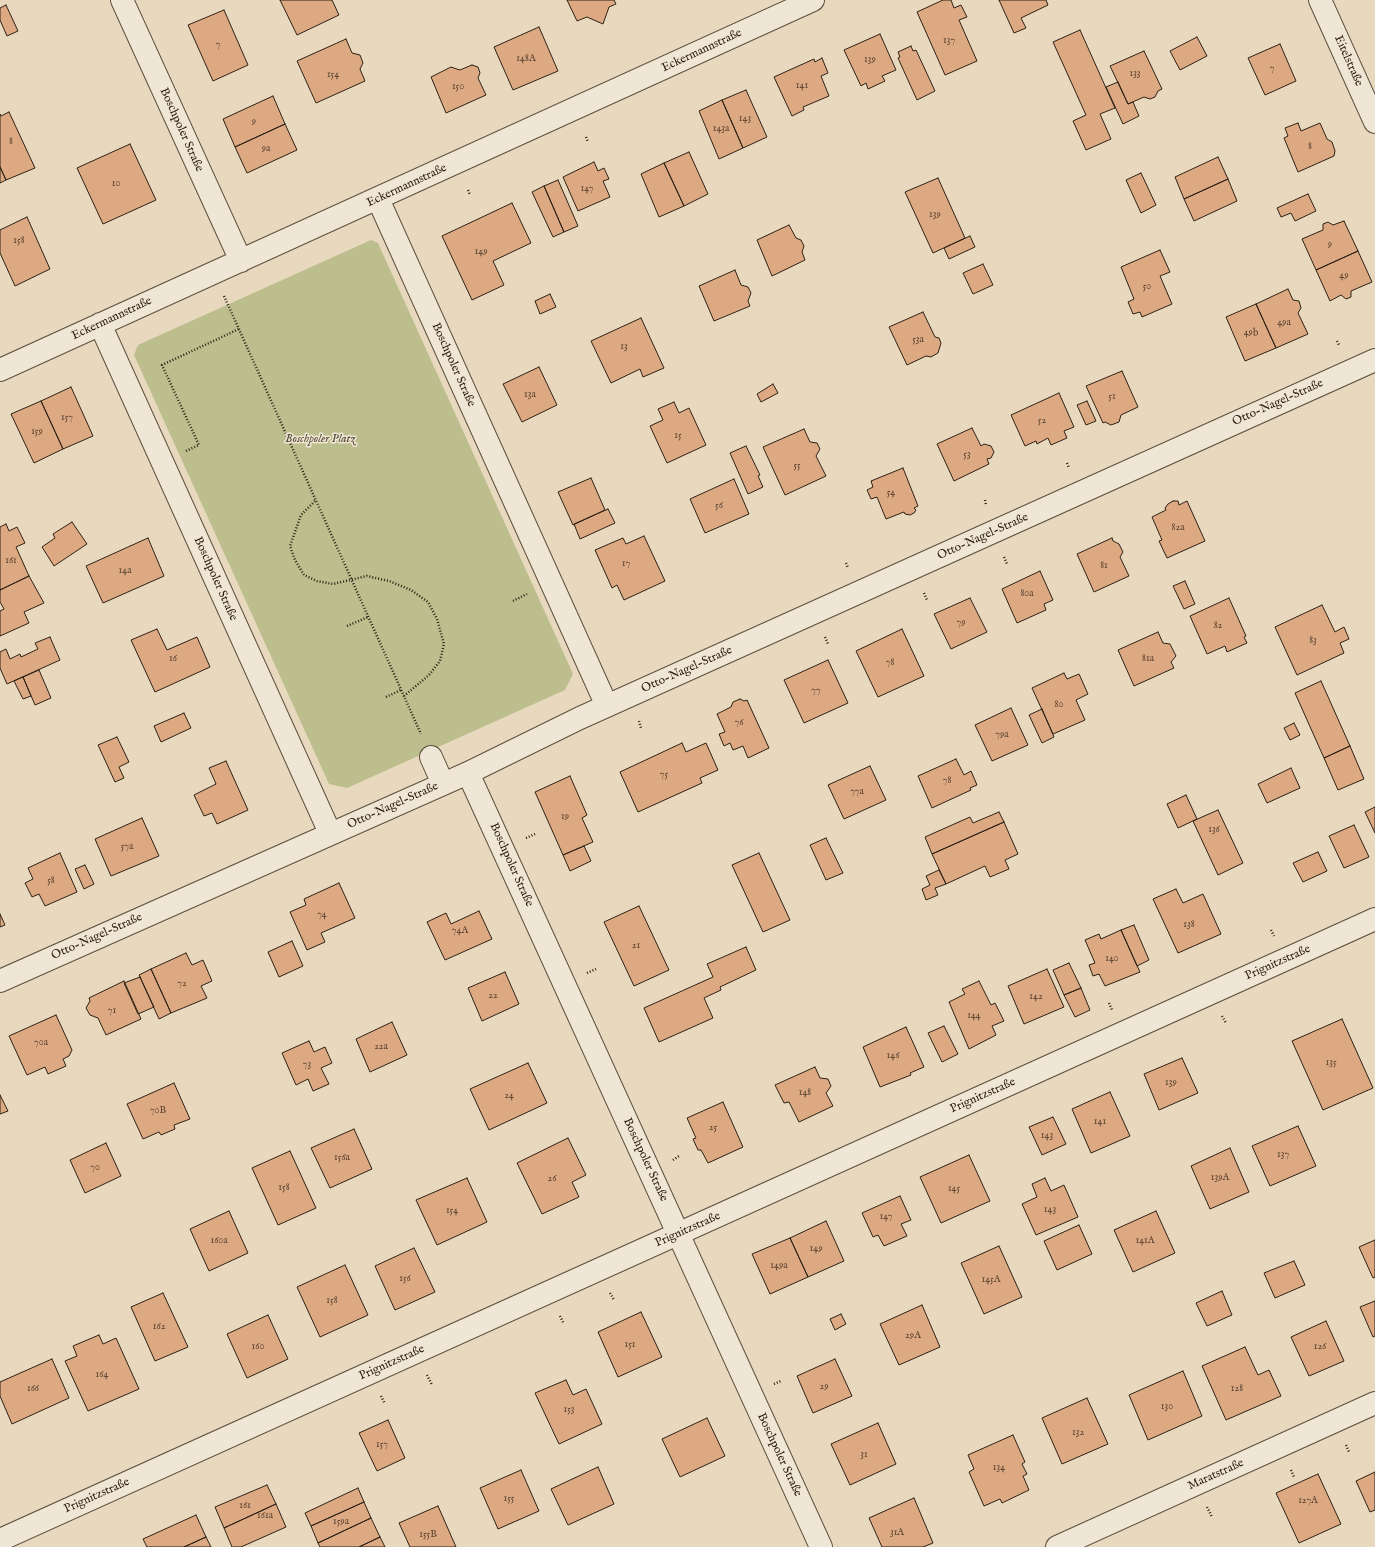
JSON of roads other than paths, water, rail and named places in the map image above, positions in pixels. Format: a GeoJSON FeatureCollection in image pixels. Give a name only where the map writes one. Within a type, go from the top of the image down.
{"type":"FeatureCollection","features":[{"type":"Feature","properties":{"kind":"street","name":"Boschpoler Straße"},"geometry":{"type":"LineString","coordinates":[[122,0],[241,261]]}},
{"type":"Feature","properties":{"kind":"street","name":"Eckermannstraße"},"geometry":{"type":"LineString","coordinates":[[0,370],[814,0]]}},
{"type":"Feature","properties":{"kind":"street","name":"Eitelstraße"},"geometry":{"type":"LineString","coordinates":[[1320,0],[1375,122]]}},
{"type":"Feature","properties":{"kind":"street","name":"Boschpoler Straße"},"geometry":{"type":"LineString","coordinates":[[378,199],[607,706]]}},
{"type":"Feature","properties":{"kind":"street","name":"Boschpoler Straße"},"geometry":{"type":"LineString","coordinates":[[100,324],[330,833]]}},
{"type":"Feature","properties":{"kind":"street","name":"Otto-Nagel-Straße"},"geometry":{"type":"LineString","coordinates":[[0,981],[330,833],[468,773],[607,706],[1375,360]]}},
{"type":"Feature","properties":{"kind":"street"},"geometry":{"type":"LineString","coordinates":[[431,757],[443,784]]}},
{"type":"Feature","properties":{"kind":"street","name":"Boschpoler Straße"},"geometry":{"type":"LineString","coordinates":[[468,773],[822,1547]]}},
{"type":"Feature","properties":{"kind":"street","name":"Prignitzstraße"},"geometry":{"type":"LineString","coordinates":[[0,1540],[1375,919]]}},
{"type":"Feature","properties":{"kind":"street","name":"Maratstraße"},"geometry":{"type":"LineString","coordinates":[[1057,1547],[1375,1403]]}},
{"type":"Feature","properties":{"kind":"park label","name":"Boschpoler Platz"},"geometry":{"type":"Point","coordinates":[320,440]}}]}
